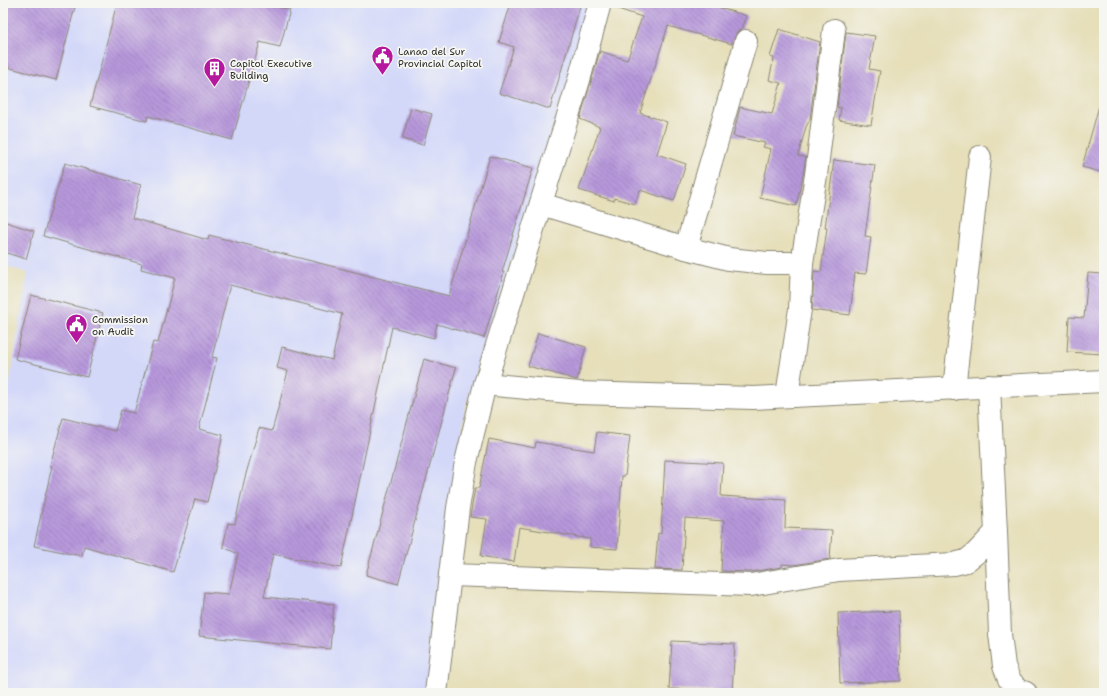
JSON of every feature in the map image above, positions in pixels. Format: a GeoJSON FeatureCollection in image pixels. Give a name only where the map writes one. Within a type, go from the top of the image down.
{"type":"FeatureCollection","features":[{"type":"Feature","properties":{"kind":"street"},"geometry":{"type":"LineString","coordinates":[[436,693],[458,508],[466,462],[485,384],[579,80],[600,3]]}},
{"type":"Feature","properties":{"kind":"street"},"geometry":{"type":"LineString","coordinates":[[787,396],[800,309],[802,263],[816,175],[834,30]]}},
{"type":"Feature","properties":{"kind":"street"},"geometry":{"type":"LineString","coordinates":[[686,248],[746,41]]}},
{"type":"Feature","properties":{"kind":"street"},"geometry":{"type":"LineString","coordinates":[[954,389],[980,157]]}},
{"type":"Feature","properties":{"kind":"street"},"geometry":{"type":"LineString","coordinates":[[541,204],[686,248],[729,259],[767,263],[802,263]]}},
{"type":"Feature","properties":{"kind":"street"},"geometry":{"type":"LineString","coordinates":[[485,384],[579,393],[753,398],[1104,381]]}},
{"type":"Feature","properties":{"kind":"street"},"geometry":{"type":"LineString","coordinates":[[989,386],[1000,634],[1004,666],[1009,679],[1018,689],[1026,693]]}},
{"type":"Feature","properties":{"kind":"street"},"geometry":{"type":"LineString","coordinates":[[450,575],[751,585],[839,570],[954,564],[966,561],[996,532]]}},
{"type":"Feature","properties":{"kind":"shaded area"},"geometry":{"type":"Polygon","coordinates":[[[3,3],[593,3],[465,408],[428,693],[3,693],[3,422],[28,273],[3,265],[3,3]]]}},
{"type":"Feature","properties":{"kind":"building"},"geometry":{"type":"Polygon","coordinates":[[[3,3],[76,3],[56,80],[3,66],[3,3]]]}},
{"type":"Feature","properties":{"kind":"building"},"geometry":{"type":"Polygon","coordinates":[[[117,3],[262,3],[290,10],[280,47],[260,42],[232,140],[148,116],[147,121],[90,106],[117,3]]]}},
{"type":"Feature","properties":{"kind":"building"},"geometry":{"type":"Polygon","coordinates":[[[511,3],[581,3],[550,109],[499,93],[514,47],[499,42],[511,3]]]}},
{"type":"Feature","properties":{"kind":"building"},"geometry":{"type":"Polygon","coordinates":[[[612,3],[704,3],[747,16],[742,29],[737,32],[732,44],[668,26],[640,113],[667,122],[657,154],[686,164],[674,201],[640,190],[635,204],[614,198],[614,201],[579,190],[600,127],[580,119],[600,51],[627,60],[642,17],[612,7],[612,3]]]}},
{"type":"Feature","properties":{"kind":"building"},"geometry":{"type":"Polygon","coordinates":[[[779,29],[820,42],[810,119],[806,127],[798,156],[806,157],[796,206],[760,198],[771,149],[763,147],[765,143],[733,136],[740,107],[772,114],[781,83],[769,80],[774,58],[770,57],[779,29]]]}},
{"type":"Feature","properties":{"kind":"building"},"geometry":{"type":"Polygon","coordinates":[[[846,32],[875,36],[869,69],[880,71],[871,125],[839,120],[841,108],[837,107],[846,32]]]}},
{"type":"Feature","properties":{"kind":"building"},"geometry":{"type":"Polygon","coordinates":[[[1099,106],[1104,107],[1104,173],[1082,167],[1099,106]]]}},
{"type":"Feature","properties":{"kind":"building"},"geometry":{"type":"Polygon","coordinates":[[[411,108],[432,114],[423,145],[402,139],[411,108]]]}},
{"type":"Feature","properties":{"kind":"building"},"geometry":{"type":"Polygon","coordinates":[[[490,156],[533,168],[484,338],[437,324],[434,338],[392,327],[341,568],[273,554],[264,597],[334,604],[330,649],[199,636],[204,592],[229,594],[238,554],[223,547],[228,523],[235,524],[244,481],[259,428],[272,431],[288,371],[277,368],[282,347],[332,360],[342,314],[230,285],[212,357],[217,358],[199,429],[223,435],[207,502],[195,499],[173,572],[84,546],[82,556],[34,546],[52,466],[50,465],[63,418],[115,431],[121,410],[134,413],[153,342],[158,343],[175,278],[141,269],[142,264],[43,236],[65,163],[141,185],[132,218],[208,240],[209,235],[449,296],[490,156]]]}},
{"type":"Feature","properties":{"kind":"building"},"geometry":{"type":"Polygon","coordinates":[[[834,160],[875,165],[865,236],[871,237],[866,274],[855,273],[850,315],[812,310],[814,271],[821,272],[834,160]]]}},
{"type":"Feature","properties":{"kind":"building"},"geometry":{"type":"Polygon","coordinates":[[[3,221],[34,231],[26,259],[3,252],[3,221]]]}},
{"type":"Feature","properties":{"kind":"building"},"geometry":{"type":"Polygon","coordinates":[[[1088,273],[1104,274],[1104,354],[1067,352],[1069,317],[1084,318],[1088,273]]]}},
{"type":"Feature","properties":{"kind":"building"},"geometry":{"type":"Polygon","coordinates":[[[31,295],[103,313],[87,377],[15,359],[31,295]]]}},
{"type":"Feature","properties":{"kind":"building"},"geometry":{"type":"Polygon","coordinates":[[[538,333],[586,347],[577,380],[528,366],[538,333]]]}},
{"type":"Feature","properties":{"kind":"building"},"geometry":{"type":"Polygon","coordinates":[[[424,359],[456,368],[398,584],[366,575],[424,359]]]}},
{"type":"Feature","properties":{"kind":"building"},"geometry":{"type":"Polygon","coordinates":[[[597,432],[630,436],[625,476],[622,476],[617,549],[590,547],[590,539],[519,527],[514,562],[481,556],[487,519],[470,517],[475,488],[479,488],[489,439],[535,448],[536,442],[594,451],[597,432]]]}},
{"type":"Feature","properties":{"kind":"building"},"geometry":{"type":"Polygon","coordinates":[[[665,460],[723,463],[721,496],[786,500],[785,528],[832,530],[830,559],[794,565],[782,564],[782,567],[750,572],[721,571],[724,521],[685,518],[682,570],[655,569],[658,533],[661,534],[665,460]]]}},
{"type":"Feature","properties":{"kind":"building"},"geometry":{"type":"Polygon","coordinates":[[[899,611],[901,681],[840,683],[838,613],[899,611]]]}},
{"type":"Feature","properties":{"kind":"building"},"geometry":{"type":"Polygon","coordinates":[[[672,641],[735,644],[732,692],[669,689],[672,641]]]}},
{"type":"Feature","properties":{"kind":"place","name":"Lanao del Sur Provincial Capitol"},"geometry":{"type":"Point","coordinates":[382,76]}},
{"type":"Feature","properties":{"kind":"place","name":"Capitol Executive Building"},"geometry":{"type":"Point","coordinates":[214,88]}},
{"type":"Feature","properties":{"kind":"place","name":"Commission on Audit"},"geometry":{"type":"Point","coordinates":[77,344]}}]}
